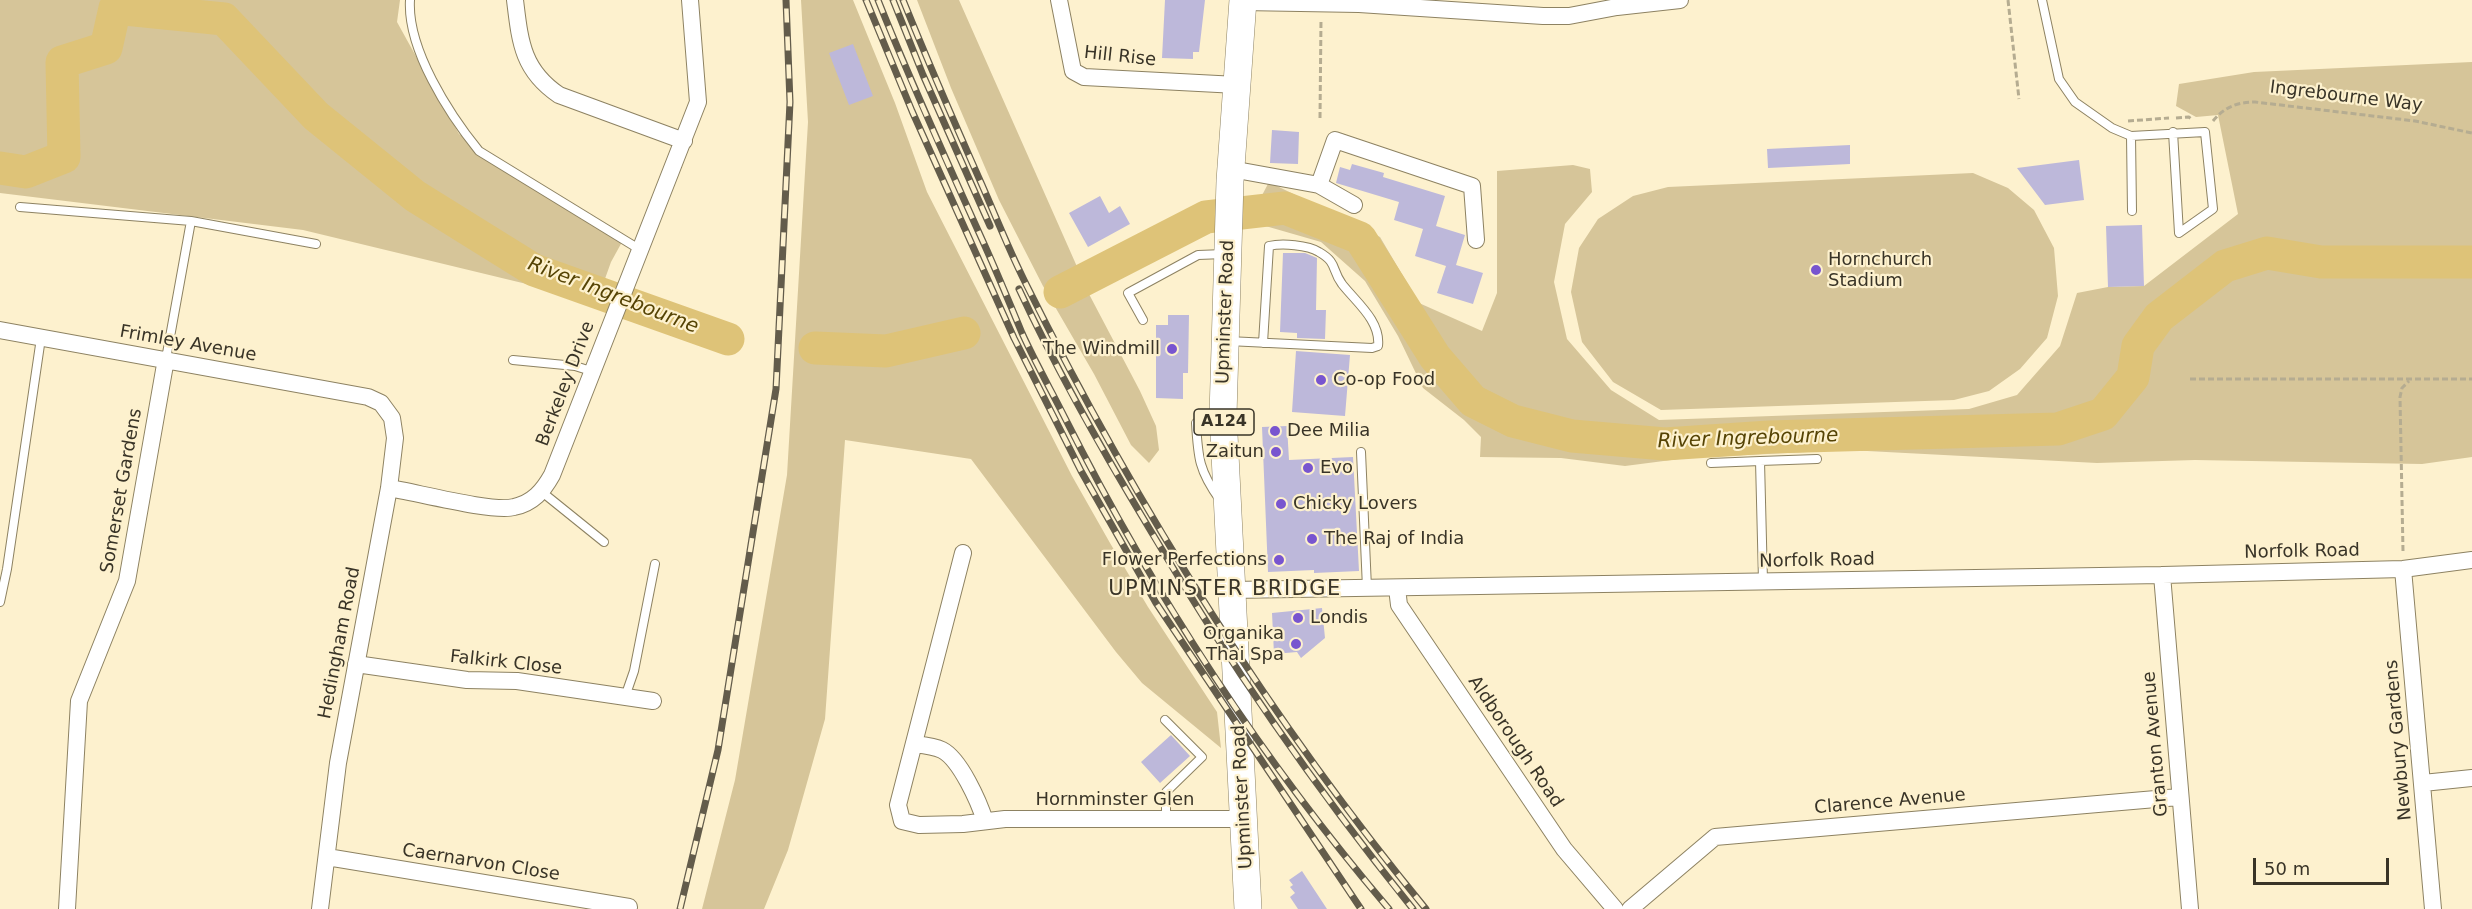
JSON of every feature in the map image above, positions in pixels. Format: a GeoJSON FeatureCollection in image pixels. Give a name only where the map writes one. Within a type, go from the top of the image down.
{"type":"FeatureCollection","features":[{"type":"Feature","properties":{"kind":"main road","name":"Upminster Road"},"geometry":{"type":"LineString","coordinates":[[1242,1],[1229,199],[1224,340],[1224,423],[1248,909]]}},
{"type":"Feature","properties":{"kind":"street"},"geometry":{"type":"LineString","coordinates":[[515,0],[519,40],[525,58],[546,86],[558,95],[684,141]]}},
{"type":"Feature","properties":{"kind":"street","name":"Berkeley Drive"},"geometry":{"type":"LineString","coordinates":[[542,492],[552,475],[698,102],[690,0]]}},
{"type":"Feature","properties":{"kind":"street","name":"Hill Rise"},"geometry":{"type":"LineString","coordinates":[[1059,0],[1073,72],[1084,77],[1237,85]]}},
{"type":"Feature","properties":{"kind":"street"},"geometry":{"type":"LineString","coordinates":[[1242,1],[1321,2],[1569,16],[1617,7],[1680,0]]}},
{"type":"Feature","properties":{"kind":"street"},"geometry":{"type":"LineString","coordinates":[[1319,185],[1335,140],[1472,186],[1476,240]]}},
{"type":"Feature","properties":{"kind":"street"},"geometry":{"type":"LineString","coordinates":[[1231,170],[1319,185],[1354,205]]}},
{"type":"Feature","properties":{"kind":"street","name":"Frimley Avenue"},"geometry":{"type":"LineString","coordinates":[[0,330],[368,397]]}},
{"type":"Feature","properties":{"kind":"street","name":"Somerset Gardens"},"geometry":{"type":"LineString","coordinates":[[67,909],[79,700],[127,581],[166,359]]}},
{"type":"Feature","properties":{"kind":"street","name":"Hedingham Road"},"geometry":{"type":"LineString","coordinates":[[320,909],[338,763],[389,488],[395,438],[393,418],[381,403],[368,397]]}},
{"type":"Feature","properties":{"kind":"street"},"geometry":{"type":"LineString","coordinates":[[389,488],[493,507],[513,508],[529,502],[542,492]]}},
{"type":"Feature","properties":{"kind":"street","name":"Hornminster Glen"},"geometry":{"type":"LineString","coordinates":[[963,553],[898,805],[902,822],[919,825],[985,821],[1245,819]]}},
{"type":"Feature","properties":{"kind":"street","name":"Norfolk Road"},"geometry":{"type":"LineString","coordinates":[[1231,590],[2162,575],[2403,569],[2472,560]]}},
{"type":"Feature","properties":{"kind":"street","name":"Newbury Gardens"},"geometry":{"type":"LineString","coordinates":[[2403,569],[2433,909]]}},
{"type":"Feature","properties":{"kind":"street","name":"Granton Avenue"},"geometry":{"type":"LineString","coordinates":[[2162,575],[2190,909]]}},
{"type":"Feature","properties":{"kind":"street","name":"Aldborough Road"},"geometry":{"type":"LineString","coordinates":[[1397,588],[1399,605],[1564,849],[1616,909]]}},
{"type":"Feature","properties":{"kind":"street","name":"Falkirk Close"},"geometry":{"type":"LineString","coordinates":[[356,664],[467,680],[517,681],[653,701]]}},
{"type":"Feature","properties":{"kind":"street"},"geometry":{"type":"LineString","coordinates":[[915,744],[936,748],[950,757],[979,800],[985,821]]}},
{"type":"Feature","properties":{"kind":"street"},"geometry":{"type":"LineString","coordinates":[[2423,783],[2472,778]]}},
{"type":"Feature","properties":{"kind":"street","name":"Clarence Avenue"},"geometry":{"type":"LineString","coordinates":[[1630,909],[1715,837],[2179,797]]}},
{"type":"Feature","properties":{"kind":"street","name":"Caernarvon Close"},"geometry":{"type":"LineString","coordinates":[[327,857],[629,907]]}},
{"type":"Feature","properties":{"kind":"lane"},"geometry":{"type":"LineString","coordinates":[[411,0],[410,10],[416,41],[434,81],[465,134],[479,151],[636,257]]}},
{"type":"Feature","properties":{"kind":"lane"},"geometry":{"type":"LineString","coordinates":[[2042,0],[2059,79],[2075,102],[2112,128],[2131,136],[2173,132],[2205,132],[2213,209],[2179,233],[2173,132]]}},
{"type":"Feature","properties":{"kind":"lane"},"geometry":{"type":"LineString","coordinates":[[2131,136],[2132,211]]}},
{"type":"Feature","properties":{"kind":"lane"},"geometry":{"type":"LineString","coordinates":[[20,207],[191,221],[316,244]]}},
{"type":"Feature","properties":{"kind":"lane"},"geometry":{"type":"LineString","coordinates":[[166,359],[191,221]]}},
{"type":"Feature","properties":{"kind":"lane"},"geometry":{"type":"LineString","coordinates":[[1143,320],[1128,293],[1197,255],[1218,256],[1228,241]]}},
{"type":"Feature","properties":{"kind":"lane"},"geometry":{"type":"LineString","coordinates":[[1224,340],[1263,343],[1372,348],[1378,346],[1379,340],[1370,316],[1341,282],[1333,261],[1316,250],[1277,244],[1269,246],[1263,343]]}},
{"type":"Feature","properties":{"kind":"lane"},"geometry":{"type":"LineString","coordinates":[[0,602],[7,569],[41,338]]}},
{"type":"Feature","properties":{"kind":"lane"},"geometry":{"type":"LineString","coordinates":[[513,360],[575,366],[591,371]]}},
{"type":"Feature","properties":{"kind":"lane"},"geometry":{"type":"LineString","coordinates":[[1361,452],[1367,588]]}},
{"type":"Feature","properties":{"kind":"lane"},"geometry":{"type":"LineString","coordinates":[[1711,463],[1817,459]]}},
{"type":"Feature","properties":{"kind":"lane"},"geometry":{"type":"LineString","coordinates":[[1760,461],[1763,581]]}},
{"type":"Feature","properties":{"kind":"lane"},"geometry":{"type":"LineString","coordinates":[[542,492],[604,542]]}},
{"type":"Feature","properties":{"kind":"lane"},"geometry":{"type":"LineString","coordinates":[[625,698],[634,671],[655,564]]}},
{"type":"Feature","properties":{"kind":"lane"},"geometry":{"type":"LineString","coordinates":[[1165,720],[1202,757],[1166,792],[1166,820]]}},
{"type":"Feature","properties":{"kind":"path"},"geometry":{"type":"LineString","coordinates":[[2008,0],[2019,99]]}},
{"type":"Feature","properties":{"kind":"path"},"geometry":{"type":"LineString","coordinates":[[1320,118],[1321,2]]}},
{"type":"Feature","properties":{"kind":"path","name":"Ingrebourne Way"},"geometry":{"type":"LineString","coordinates":[[2218,115],[2237,102],[2255,102],[2415,121],[2472,133]]}},
{"type":"Feature","properties":{"kind":"path"},"geometry":{"type":"LineString","coordinates":[[2190,379],[2472,379]]}},
{"type":"Feature","properties":{"kind":"path"},"geometry":{"type":"LineString","coordinates":[[2403,569],[2400,397],[2402,388],[2414,380]]}},
{"type":"Feature","properties":{"kind":"shaded area"},"geometry":{"type":"Polygon","coordinates":[[[0,0],[400,0],[397,22],[459,134],[608,230],[622,242],[611,262],[597,301],[303,230],[0,193],[0,0]]]}},
{"type":"Feature","properties":{"kind":"shaded area"},"geometry":{"type":"Polygon","coordinates":[[[801,0],[853,0],[895,103],[927,192],[1072,476],[1148,607],[1217,712],[1221,748],[1142,683],[1116,652],[971,459],[845,440],[825,719],[788,850],[764,909],[702,909],[735,780],[787,475],[808,122],[801,0]]]}},
{"type":"Feature","properties":{"kind":"shaded area"},"geometry":{"type":"Polygon","coordinates":[[[917,0],[959,0],[1090,296],[1156,426],[1159,450],[1149,463],[1131,445],[1094,374],[1043,286],[999,200],[951,88],[917,0]]]}},
{"type":"Feature","properties":{"kind":"shaded area"},"geometry":{"type":"Polygon","coordinates":[[[2472,62],[2472,457],[2422,464],[2195,460],[2097,463],[1848,450],[1687,458],[1625,466],[1561,458],[1480,457],[1481,437],[1464,420],[1423,388],[1398,336],[1365,281],[1321,242],[1262,225],[1259,201],[1269,182],[1380,237],[1419,303],[1482,331],[1497,293],[1497,171],[1573,165],[1590,169],[1592,192],[1565,224],[1554,282],[1567,339],[1611,390],[1659,420],[1969,409],[2017,395],[2060,346],[2077,293],[2108,287],[2144,286],[2238,214],[2218,115],[2196,117],[2176,106],[2179,84],[2254,72],[2472,62]]]}},
{"type":"Feature","properties":{"kind":"shaded area","name":"Hornchurch Stadium"},"geometry":{"type":"Polygon","coordinates":[[[1973,173],[2008,188],[2034,210],[2054,248],[2058,296],[2047,338],[2020,369],[1989,391],[1954,400],[1661,410],[1613,382],[1582,342],[1571,292],[1579,248],[1598,219],[1633,196],[1668,187],[1973,173]]]}},
{"type":"Feature","properties":{"kind":"building"},"geometry":{"type":"Polygon","coordinates":[[[1165,0],[1205,0],[1199,52],[1193,52],[1193,59],[1162,58],[1165,0]]]}},
{"type":"Feature","properties":{"kind":"building"},"geometry":{"type":"Polygon","coordinates":[[[853,44],[873,96],[849,105],[829,53],[853,44]]]}},
{"type":"Feature","properties":{"kind":"building"},"geometry":{"type":"Polygon","coordinates":[[[1272,130],[1299,132],[1298,164],[1270,163],[1272,130]]]}},
{"type":"Feature","properties":{"kind":"building"},"geometry":{"type":"Polygon","coordinates":[[[1850,145],[1850,164],[1768,168],[1767,149],[1850,145]]]}},
{"type":"Feature","properties":{"kind":"building"},"geometry":{"type":"Polygon","coordinates":[[[2079,160],[2084,200],[2045,205],[2017,168],[2079,160]]]}},
{"type":"Feature","properties":{"kind":"building"},"geometry":{"type":"Polygon","coordinates":[[[1352,164],[1384,173],[1383,177],[1445,196],[1436,226],[1465,235],[1456,265],[1483,273],[1473,304],[1437,293],[1446,266],[1415,256],[1423,229],[1394,220],[1399,202],[1336,183],[1340,167],[1350,170],[1352,164]]]}},
{"type":"Feature","properties":{"kind":"building"},"geometry":{"type":"Polygon","coordinates":[[[1100,196],[1109,213],[1120,206],[1130,224],[1088,247],[1069,213],[1100,196]]]}},
{"type":"Feature","properties":{"kind":"building"},"geometry":{"type":"Polygon","coordinates":[[[2142,225],[2144,286],[2108,287],[2106,226],[2142,225]]]}},
{"type":"Feature","properties":{"kind":"building"},"geometry":{"type":"Polygon","coordinates":[[[1283,253],[1305,253],[1317,258],[1316,310],[1326,310],[1325,339],[1297,338],[1297,333],[1280,332],[1283,253]]]}},
{"type":"Feature","properties":{"kind":"building","name":"The Windmill"},"geometry":{"type":"Polygon","coordinates":[[[1168,315],[1189,315],[1188,373],[1183,373],[1183,399],[1156,398],[1156,325],[1168,325],[1168,315]]]}},
{"type":"Feature","properties":{"kind":"building","name":"Co-op Food"},"geometry":{"type":"Polygon","coordinates":[[[1296,351],[1350,355],[1345,416],[1292,412],[1296,351]]]}},
{"type":"Feature","properties":{"kind":"building"},"geometry":{"type":"Polygon","coordinates":[[[1287,426],[1289,460],[1353,457],[1359,571],[1268,572],[1262,427],[1287,426]]]}},
{"type":"Feature","properties":{"kind":"building"},"geometry":{"type":"Polygon","coordinates":[[[1322,608],[1325,638],[1301,658],[1297,652],[1274,654],[1272,613],[1322,608]]]}},
{"type":"Feature","properties":{"kind":"building"},"geometry":{"type":"Polygon","coordinates":[[[1171,735],[1190,756],[1160,783],[1141,762],[1171,735]]]}},
{"type":"Feature","properties":{"kind":"building"},"geometry":{"type":"Polygon","coordinates":[[[1302,871],[1327,909],[1298,909],[1290,897],[1295,893],[1290,887],[1293,885],[1289,880],[1302,871]]]}},
{"type":"Feature","properties":{"kind":"waterway","name":"River Ingrebourne"},"geometry":{"type":"LineString","coordinates":[[0,168],[26,172],[64,157],[62,62],[106,48],[115,8],[224,19],[316,116],[415,196],[534,270],[728,339]]}},
{"type":"Feature","properties":{"kind":"waterway","name":"River Ingrebourne"},"geometry":{"type":"LineString","coordinates":[[1060,292],[1206,217],[1285,208],[1360,238],[1435,357],[1473,401],[1513,421],[1572,436],[1665,444],[1769,437],[2058,429],[2103,414],[2133,377],[2138,346],[2159,317],[2225,266],[2267,253],[2321,262],[2472,262]]}},
{"type":"Feature","properties":{"kind":"waterway","name":"River Ingrebourne"},"geometry":{"type":"LineString","coordinates":[[815,348],[886,351],[964,333]]}},
{"type":"Feature","properties":{"kind":"railway"},"geometry":{"type":"LineString","coordinates":[[680,909],[718,750],[776,389],[790,102],[786,0]]}},
{"type":"Feature","properties":{"kind":"railway"},"geometry":{"type":"LineString","coordinates":[[866,0],[912,111],[1014,338],[1081,471],[1156,603],[1361,909]]}},
{"type":"Feature","properties":{"kind":"railway"},"geometry":{"type":"LineString","coordinates":[[878,0],[1027,344],[1135,548],[1212,673],[1254,734],[1297,794],[1389,909]]}},
{"type":"Feature","properties":{"kind":"railway"},"geometry":{"type":"LineString","coordinates":[[893,0],[923,75],[990,226]]}},
{"type":"Feature","properties":{"kind":"railway"},"geometry":{"type":"LineString","coordinates":[[903,0],[1019,270],[1112,447],[1208,607],[1259,685],[1312,761],[1426,909]]}},
{"type":"Feature","properties":{"kind":"railway"},"geometry":{"type":"LineString","coordinates":[[1019,289],[1097,440],[1210,627],[1274,724],[1342,818],[1413,909]]}},
{"type":"Feature","properties":{"kind":"place","name":"Hornchurch Stadium"},"geometry":{"type":"Point","coordinates":[1816,270]}},
{"type":"Feature","properties":{"kind":"place","name":"The Windmill"},"geometry":{"type":"Point","coordinates":[1172,349]}},
{"type":"Feature","properties":{"kind":"place","name":"Co-op Food"},"geometry":{"type":"Point","coordinates":[1321,380]}},
{"type":"Feature","properties":{"kind":"place","name":"Dee Milia"},"geometry":{"type":"Point","coordinates":[1275,431]}},
{"type":"Feature","properties":{"kind":"place","name":"Zaitun"},"geometry":{"type":"Point","coordinates":[1276,452]}},
{"type":"Feature","properties":{"kind":"place","name":"Evo"},"geometry":{"type":"Point","coordinates":[1308,468]}},
{"type":"Feature","properties":{"kind":"place","name":"Chicky Lovers"},"geometry":{"type":"Point","coordinates":[1281,504]}},
{"type":"Feature","properties":{"kind":"place","name":"The Raj of India"},"geometry":{"type":"Point","coordinates":[1312,539]}},
{"type":"Feature","properties":{"kind":"place","name":"Flower Perfections"},"geometry":{"type":"Point","coordinates":[1279,560]}},
{"type":"Feature","properties":{"kind":"place","name":"Londis"},"geometry":{"type":"Point","coordinates":[1298,618]}},
{"type":"Feature","properties":{"kind":"place","name":"Organika Thai Spa"},"geometry":{"type":"Point","coordinates":[1296,644]}},
{"type":"Feature","properties":{"kind":"district","name":"UPMINSTER BRIDGE"},"geometry":{"type":"Point","coordinates":[1225,590]}}]}
